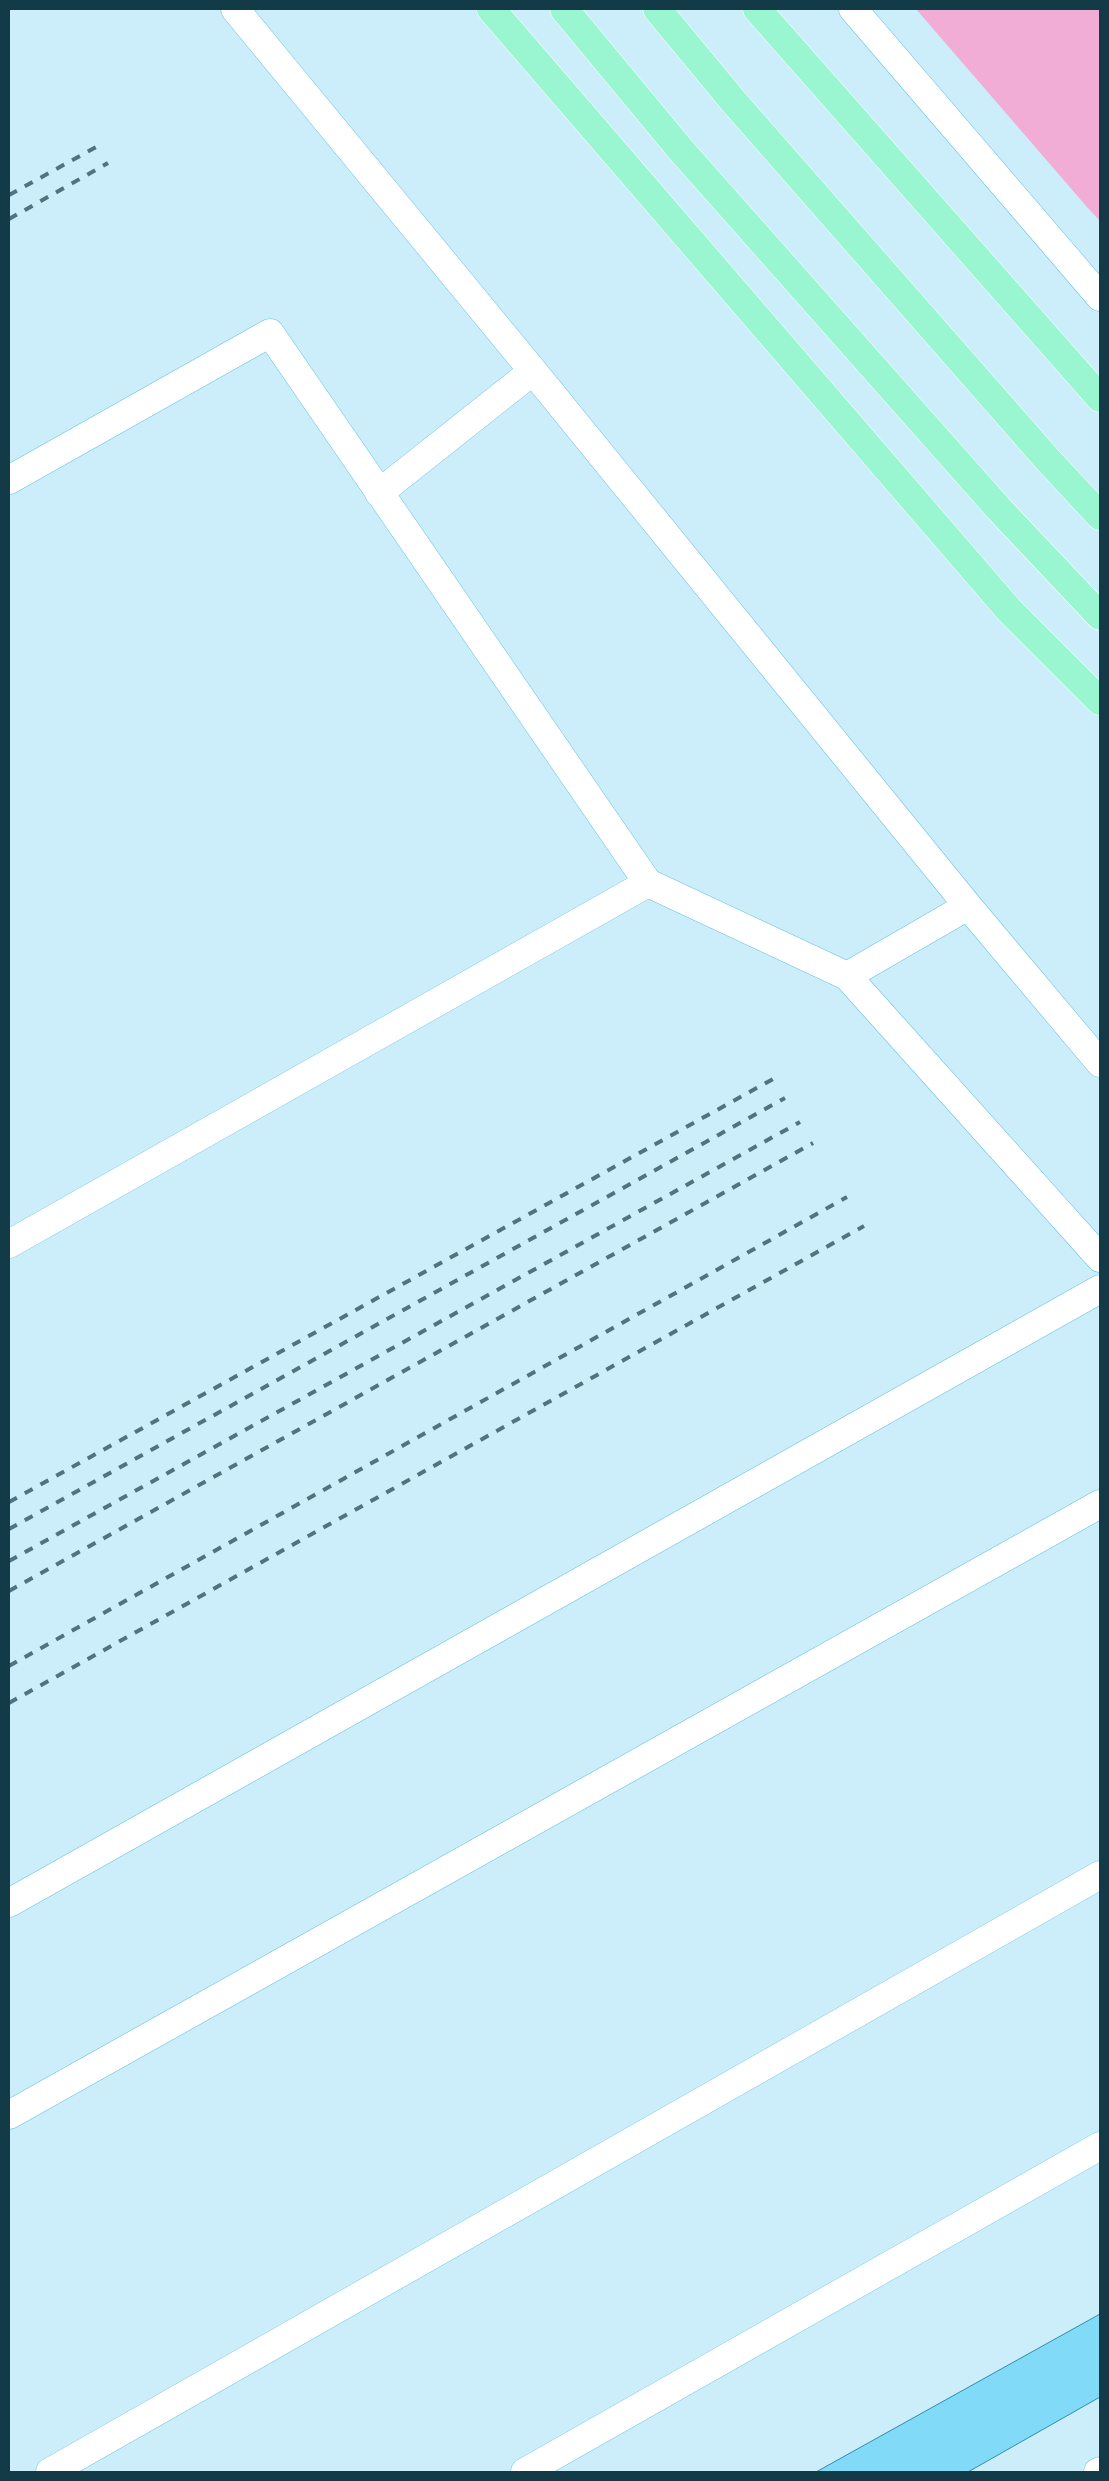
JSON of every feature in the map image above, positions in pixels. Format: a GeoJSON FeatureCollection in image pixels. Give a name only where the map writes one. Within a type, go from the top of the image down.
{"type":"FeatureCollection","features":[{"type":"Feature","properties":{"kind":"main road"},"geometry":{"type":"LineString","coordinates":[[491,9],[1009,610],[1100,701]]}},
{"type":"Feature","properties":{"kind":"main road"},"geometry":{"type":"LineString","coordinates":[[564,9],[687,157],[999,509],[1100,616]]}},
{"type":"Feature","properties":{"kind":"main road"},"geometry":{"type":"LineString","coordinates":[[657,9],[734,102],[1048,460],[1100,516]]}},
{"type":"Feature","properties":{"kind":"main road"},"geometry":{"type":"LineString","coordinates":[[757,9],[1100,398]]}},
{"type":"Feature","properties":{"kind":"lane"},"geometry":{"type":"LineString","coordinates":[[234,9],[533,371],[968,906],[1100,1063]]}},
{"type":"Feature","properties":{"kind":"lane"},"geometry":{"type":"LineString","coordinates":[[853,9],[1100,297]]}},
{"type":"Feature","properties":{"kind":"lane"},"geometry":{"type":"LineString","coordinates":[[9,480],[270,333],[648,883],[847,976],[1100,1258]]}},
{"type":"Feature","properties":{"kind":"lane"},"geometry":{"type":"LineString","coordinates":[[379,494],[533,371]]}},
{"type":"Feature","properties":{"kind":"lane"},"geometry":{"type":"LineString","coordinates":[[9,1244],[648,883]]}},
{"type":"Feature","properties":{"kind":"lane"},"geometry":{"type":"LineString","coordinates":[[847,976],[968,906]]}},
{"type":"Feature","properties":{"kind":"lane"},"geometry":{"type":"LineString","coordinates":[[9,1903],[1100,1289]]}},
{"type":"Feature","properties":{"kind":"lane"},"geometry":{"type":"LineString","coordinates":[[9,2115],[1100,1504]]}},
{"type":"Feature","properties":{"kind":"lane"},"geometry":{"type":"LineString","coordinates":[[50,2472],[1100,1875]]}},
{"type":"Feature","properties":{"kind":"lane"},"geometry":{"type":"LineString","coordinates":[[525,2472],[1100,2146]]}},
{"type":"Feature","properties":{"kind":"shaded area"},"geometry":{"type":"Polygon","coordinates":[[[916,9],[1100,9],[1100,221],[1087,207],[916,9]]]}},
{"type":"Feature","properties":{"kind":"building"},"geometry":{"type":"Polygon","coordinates":[[[1100,2314],[1100,2397],[968,2472],[816,2472],[1100,2314]]]}},
{"type":"Feature","properties":{"kind":"railway"},"geometry":{"type":"LineString","coordinates":[[9,195],[98,146]]}},
{"type":"Feature","properties":{"kind":"railway"},"geometry":{"type":"LineString","coordinates":[[9,219],[108,163]]}},
{"type":"Feature","properties":{"kind":"railway"},"geometry":{"type":"LineString","coordinates":[[9,1502],[773,1079]]}},
{"type":"Feature","properties":{"kind":"railway"},"geometry":{"type":"LineString","coordinates":[[9,1529],[785,1098]]}},
{"type":"Feature","properties":{"kind":"railway"},"geometry":{"type":"LineString","coordinates":[[9,1561],[800,1122]]}},
{"type":"Feature","properties":{"kind":"railway"},"geometry":{"type":"LineString","coordinates":[[9,1591],[813,1143]]}},
{"type":"Feature","properties":{"kind":"railway"},"geometry":{"type":"LineString","coordinates":[[9,1666],[847,1197]]}},
{"type":"Feature","properties":{"kind":"railway"},"geometry":{"type":"LineString","coordinates":[[9,1703],[864,1226]]}}]}
